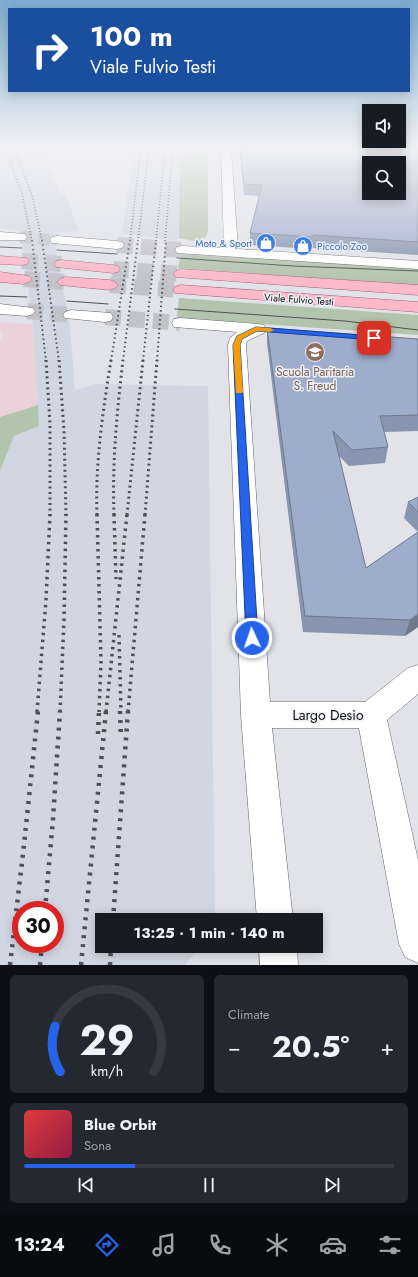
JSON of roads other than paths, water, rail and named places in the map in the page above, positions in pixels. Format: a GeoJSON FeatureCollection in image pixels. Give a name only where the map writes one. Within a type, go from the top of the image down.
{"type":"FeatureCollection","features":[{"type":"Feature","properties":{"kind":"main road"},"geometry":{"type":"LineString","coordinates":[[0,260],[22,261]]}},
{"type":"Feature","properties":{"kind":"main road"},"geometry":{"type":"LineString","coordinates":[[61,264],[113,269]]}},
{"type":"Feature","properties":{"kind":"main road","name":"Viale Fulvio Testi"},"geometry":{"type":"LineString","coordinates":[[181,274],[418,290]]}},
{"type":"Feature","properties":{"kind":"main road"},"geometry":{"type":"LineString","coordinates":[[0,277],[24,279]]}},
{"type":"Feature","properties":{"kind":"main road"},"geometry":{"type":"LineString","coordinates":[[64,282],[110,285]]}},
{"type":"Feature","properties":{"kind":"main road","name":"Viale Fulvio Testi"},"geometry":{"type":"LineString","coordinates":[[181,290],[418,307]]}},
{"type":"Feature","properties":{"kind":"street"},"geometry":{"type":"LineString","coordinates":[[228,193],[231,253]]}},
{"type":"Feature","properties":{"kind":"street"},"geometry":{"type":"LineString","coordinates":[[0,236],[20,237]]}},
{"type":"Feature","properties":{"kind":"street"},"geometry":{"type":"LineString","coordinates":[[57,240],[117,246]]}},
{"type":"Feature","properties":{"kind":"street"},"geometry":{"type":"LineString","coordinates":[[182,250],[418,265]]}},
{"type":"Feature","properties":{"kind":"street"},"geometry":{"type":"LineString","coordinates":[[0,309],[27,311]]}},
{"type":"Feature","properties":{"kind":"street"},"geometry":{"type":"LineString","coordinates":[[71,315],[105,317]]}},
{"type":"Feature","properties":{"kind":"street"},"geometry":{"type":"LineString","coordinates":[[180,323],[263,330],[239,338],[236,345],[256,716],[274,913]]}},
{"type":"Feature","properties":{"kind":"street"},"geometry":{"type":"LineString","coordinates":[[371,715],[418,677]]}},
{"type":"Feature","properties":{"kind":"street","name":"Largo Desio"},"geometry":{"type":"LineString","coordinates":[[256,716],[371,715],[418,944]]}},
{"type":"Feature","properties":{"kind":"street"},"geometry":{"type":"LineString","coordinates":[[278,953],[279,965]]}},
{"type":"Feature","properties":{"kind":"tunnel"},"geometry":{"type":"LineString","coordinates":[[20,237],[57,240]]}},
{"type":"Feature","properties":{"kind":"tunnel"},"geometry":{"type":"LineString","coordinates":[[117,245],[182,250]]}},
{"type":"Feature","properties":{"kind":"tunnel"},"geometry":{"type":"LineString","coordinates":[[22,261],[61,264]]}},
{"type":"Feature","properties":{"kind":"tunnel"},"geometry":{"type":"LineString","coordinates":[[113,269],[181,274]]}},
{"type":"Feature","properties":{"kind":"tunnel"},"geometry":{"type":"LineString","coordinates":[[24,279],[65,282]]}},
{"type":"Feature","properties":{"kind":"tunnel"},"geometry":{"type":"LineString","coordinates":[[110,285],[181,290]]}},
{"type":"Feature","properties":{"kind":"tunnel"},"geometry":{"type":"LineString","coordinates":[[27,311],[71,315]]}},
{"type":"Feature","properties":{"kind":"tunnel"},"geometry":{"type":"LineString","coordinates":[[105,317],[180,323]]}},
{"type":"Feature","properties":{"kind":"tram line"},"geometry":{"type":"LineString","coordinates":[[0,247],[22,248]]}},
{"type":"Feature","properties":{"kind":"tram line"},"geometry":{"type":"LineString","coordinates":[[57,250],[117,254]]}},
{"type":"Feature","properties":{"kind":"tram line"},"geometry":{"type":"LineString","coordinates":[[177,258],[293,266],[418,271]]}},
{"type":"Feature","properties":{"kind":"tram line"},"geometry":{"type":"LineString","coordinates":[[0,296],[27,297]]}},
{"type":"Feature","properties":{"kind":"tram line"},"geometry":{"type":"LineString","coordinates":[[67,301],[108,304]]}},
{"type":"Feature","properties":{"kind":"tram line"},"geometry":{"type":"LineString","coordinates":[[175,309],[345,321],[418,330]]}},
{"type":"Feature","properties":{"kind":"railway"},"geometry":{"type":"LineString","coordinates":[[22,193],[32,241]]}},
{"type":"Feature","properties":{"kind":"railway"},"geometry":{"type":"LineString","coordinates":[[31,193],[42,241]]}},
{"type":"Feature","properties":{"kind":"railway"},"geometry":{"type":"LineString","coordinates":[[130,241],[136,193]]}},
{"type":"Feature","properties":{"kind":"railway"},"geometry":{"type":"LineString","coordinates":[[138,241],[144,193]]}},
{"type":"Feature","properties":{"kind":"railway"},"geometry":{"type":"LineString","coordinates":[[156,241],[161,193]]}},
{"type":"Feature","properties":{"kind":"railway"},"geometry":{"type":"LineString","coordinates":[[165,241],[169,193]]}},
{"type":"Feature","properties":{"kind":"railway"},"geometry":{"type":"LineString","coordinates":[[32,240],[46,361]]}},
{"type":"Feature","properties":{"kind":"railway"},"geometry":{"type":"LineString","coordinates":[[42,240],[59,361]]}},
{"type":"Feature","properties":{"kind":"railway"},"geometry":{"type":"LineString","coordinates":[[111,361],[130,240]]}},
{"type":"Feature","properties":{"kind":"railway"},"geometry":{"type":"LineString","coordinates":[[123,361],[138,240]]}},
{"type":"Feature","properties":{"kind":"railway"},"geometry":{"type":"LineString","coordinates":[[143,361],[156,240]]}},
{"type":"Feature","properties":{"kind":"railway"},"geometry":{"type":"LineString","coordinates":[[157,361],[166,240]]}},
{"type":"Feature","properties":{"kind":"railway"},"geometry":{"type":"LineString","coordinates":[[46,360],[50,424],[50,514]]}},
{"type":"Feature","properties":{"kind":"railway"},"geometry":{"type":"LineString","coordinates":[[59,360],[64,431],[66,515]]}},
{"type":"Feature","properties":{"kind":"railway"},"geometry":{"type":"LineString","coordinates":[[97,514],[98,457],[111,360]]}},
{"type":"Feature","properties":{"kind":"railway"},"geometry":{"type":"LineString","coordinates":[[114,514],[116,437],[123,360]]}},
{"type":"Feature","properties":{"kind":"railway"},"geometry":{"type":"LineString","coordinates":[[127,515],[143,360]]}},
{"type":"Feature","properties":{"kind":"railway"},"geometry":{"type":"LineString","coordinates":[[145,515],[157,360]]}},
{"type":"Feature","properties":{"kind":"railway"},"geometry":{"type":"LineString","coordinates":[[37,712],[46,600],[50,514]]}},
{"type":"Feature","properties":{"kind":"railway"},"geometry":{"type":"LineString","coordinates":[[97,514],[101,662],[99,712]]}},
{"type":"Feature","properties":{"kind":"railway"},"geometry":{"type":"LineString","coordinates":[[114,514],[116,579]]}},
{"type":"Feature","properties":{"kind":"railway"},"geometry":{"type":"LineString","coordinates":[[106,712],[127,514]]}},
{"type":"Feature","properties":{"kind":"railway"},"geometry":{"type":"LineString","coordinates":[[128,712],[145,514]]}},
{"type":"Feature","properties":{"kind":"railway"},"geometry":{"type":"LineString","coordinates":[[60,712],[64,620],[66,515]]}},
{"type":"Feature","properties":{"kind":"railway"},"geometry":{"type":"LineString","coordinates":[[119,635],[121,712]]}},
{"type":"Feature","properties":{"kind":"railway"},"geometry":{"type":"LineString","coordinates":[[10,965],[38,711]]}},
{"type":"Feature","properties":{"kind":"railway"},"geometry":{"type":"LineString","coordinates":[[46,901],[60,711]]}},
{"type":"Feature","properties":{"kind":"railway"},"geometry":{"type":"LineString","coordinates":[[98,734],[99,711]]}},
{"type":"Feature","properties":{"kind":"railway"},"geometry":{"type":"LineString","coordinates":[[81,965],[106,711]]}},
{"type":"Feature","properties":{"kind":"railway"},"geometry":{"type":"LineString","coordinates":[[120,711],[121,737]]}},
{"type":"Feature","properties":{"kind":"railway"},"geometry":{"type":"LineString","coordinates":[[114,913],[128,711]]}},
{"type":"Feature","properties":{"kind":"railway"},"geometry":{"type":"LineString","coordinates":[[40,965],[41,953]]}},
{"type":"Feature","properties":{"kind":"railway"},"geometry":{"type":"LineString","coordinates":[[110,965],[111,953]]}},
{"type":"Feature","properties":{"kind":"place","name":"Moto & Sport"},"geometry":{"type":"Point","coordinates":[266,243]}},
{"type":"Feature","properties":{"kind":"place","name":"Piccolo Zoo"},"geometry":{"type":"Point","coordinates":[303,246]}},
{"type":"Feature","properties":{"kind":"place","name":"Scuola Paritaria S. Freud"},"geometry":{"type":"Point","coordinates":[315,352]}}]}
